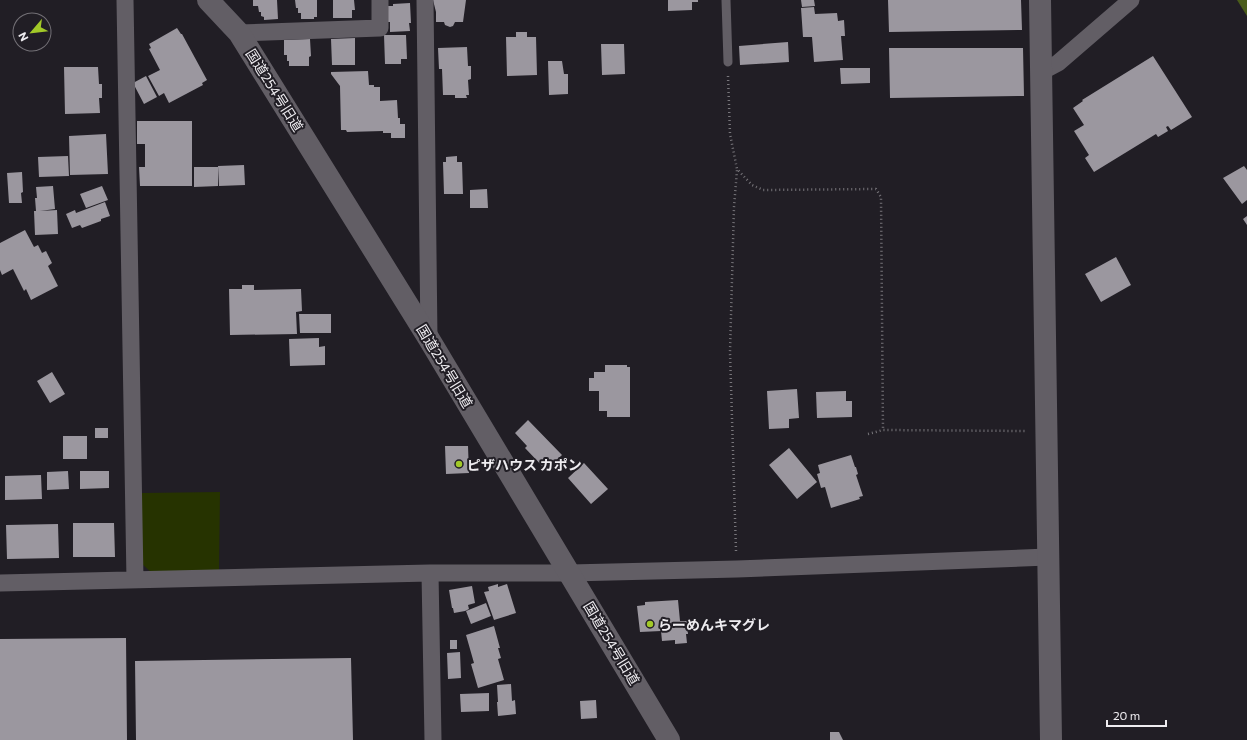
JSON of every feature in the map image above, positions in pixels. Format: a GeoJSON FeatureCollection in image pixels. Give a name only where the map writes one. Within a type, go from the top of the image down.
{"type":"FeatureCollection","features":[{"type":"Feature","properties":{"kind":"street"},"geometry":{"type":"LineString","coordinates":[[125,0],[135,580]]}},
{"type":"Feature","properties":{"kind":"street","name":"国道254号旧道"},"geometry":{"type":"LineString","coordinates":[[208,0],[239,33],[429,339],[669,740]]}},
{"type":"Feature","properties":{"kind":"street"},"geometry":{"type":"LineString","coordinates":[[239,33],[380,28],[380,0]]}},
{"type":"Feature","properties":{"kind":"street"},"geometry":{"type":"LineString","coordinates":[[425,0],[429,339]]}},
{"type":"Feature","properties":{"kind":"street"},"geometry":{"type":"LineString","coordinates":[[1040,0],[1051,740]]}},
{"type":"Feature","properties":{"kind":"street"},"geometry":{"type":"LineString","coordinates":[[1041,72],[1058,63],[1131,0]]}},
{"type":"Feature","properties":{"kind":"street"},"geometry":{"type":"LineString","coordinates":[[0,583],[430,573],[570,573],[737,569],[1048,557]]}},
{"type":"Feature","properties":{"kind":"street"},"geometry":{"type":"LineString","coordinates":[[430,573],[433,740]]}},
{"type":"Feature","properties":{"kind":"lane"},"geometry":{"type":"LineString","coordinates":[[726,0],[728,62]]}},
{"type":"Feature","properties":{"kind":"path"},"geometry":{"type":"LineString","coordinates":[[728,62],[730,134],[737,170],[734,207],[730,352],[737,569]]}},
{"type":"Feature","properties":{"kind":"path"},"geometry":{"type":"LineString","coordinates":[[737,170],[752,185],[763,190],[876,189],[881,197],[883,430]]}},
{"type":"Feature","properties":{"kind":"path"},"geometry":{"type":"LineString","coordinates":[[868,434],[883,430],[1046,431]]}},
{"type":"Feature","properties":{"kind":"green space"},"geometry":{"type":"Polygon","coordinates":[[[1237,0],[1247,0],[1247,16],[1237,0]]]}},
{"type":"Feature","properties":{"kind":"green space"},"geometry":{"type":"Polygon","coordinates":[[[220,492],[219,572],[151,572],[142,564],[141,493],[220,492]]]}},
{"type":"Feature","properties":{"kind":"building"},"geometry":{"type":"Polygon","coordinates":[[[253,0],[277,0],[278,19],[264,20],[264,17],[261,16],[261,12],[259,12],[258,6],[253,6],[253,0]]]}},
{"type":"Feature","properties":{"kind":"building"},"geometry":{"type":"Polygon","coordinates":[[[295,0],[317,0],[317,17],[314,17],[314,19],[301,19],[301,13],[298,13],[295,0]]]}},
{"type":"Feature","properties":{"kind":"building"},"geometry":{"type":"Polygon","coordinates":[[[333,0],[354,0],[355,10],[352,10],[352,18],[333,18],[333,0]]]}},
{"type":"Feature","properties":{"kind":"building"},"geometry":{"type":"Polygon","coordinates":[[[433,0],[466,0],[463,22],[455,22],[453,26],[450,27],[445,25],[444,22],[436,22],[436,12],[433,0]]]}},
{"type":"Feature","properties":{"kind":"building"},"geometry":{"type":"Polygon","coordinates":[[[668,0],[698,0],[698,2],[692,2],[692,10],[668,11],[668,0]]]}},
{"type":"Feature","properties":{"kind":"building"},"geometry":{"type":"Polygon","coordinates":[[[801,0],[814,0],[815,6],[802,7],[801,0]]]}},
{"type":"Feature","properties":{"kind":"building"},"geometry":{"type":"Polygon","coordinates":[[[888,0],[1021,0],[1022,30],[889,32],[888,0]]]}},
{"type":"Feature","properties":{"kind":"building"},"geometry":{"type":"Polygon","coordinates":[[[410,3],[410,31],[390,32],[390,22],[387,22],[386,6],[410,3]]]}},
{"type":"Feature","properties":{"kind":"building"},"geometry":{"type":"Polygon","coordinates":[[[814,7],[815,14],[837,13],[838,21],[844,20],[845,36],[841,36],[843,60],[814,62],[812,37],[803,37],[801,8],[814,7]]]}},
{"type":"Feature","properties":{"kind":"building"},"geometry":{"type":"Polygon","coordinates":[[[177,28],[182,34],[207,80],[202,83],[203,85],[169,103],[164,93],[159,96],[148,76],[160,70],[149,49],[151,48],[149,44],[177,28]]]}},
{"type":"Feature","properties":{"kind":"building"},"geometry":{"type":"Polygon","coordinates":[[[516,32],[527,32],[527,37],[536,37],[537,75],[507,76],[506,37],[516,37],[516,32]]]}},
{"type":"Feature","properties":{"kind":"building"},"geometry":{"type":"Polygon","coordinates":[[[384,35],[406,35],[407,59],[401,59],[401,64],[385,64],[384,35]]]}},
{"type":"Feature","properties":{"kind":"building"},"geometry":{"type":"Polygon","coordinates":[[[355,38],[355,65],[332,65],[331,39],[355,38]]]}},
{"type":"Feature","properties":{"kind":"building"},"geometry":{"type":"Polygon","coordinates":[[[310,39],[311,56],[309,57],[309,66],[289,66],[287,55],[284,55],[284,40],[310,39]]]}},
{"type":"Feature","properties":{"kind":"building"},"geometry":{"type":"Polygon","coordinates":[[[788,42],[789,62],[740,65],[739,46],[788,42]]]}},
{"type":"Feature","properties":{"kind":"building"},"geometry":{"type":"Polygon","coordinates":[[[601,44],[624,44],[625,74],[602,75],[601,44]]]}},
{"type":"Feature","properties":{"kind":"building"},"geometry":{"type":"Polygon","coordinates":[[[467,47],[468,66],[471,66],[471,79],[468,80],[469,95],[466,95],[467,98],[455,98],[455,95],[443,95],[442,69],[439,69],[438,48],[467,47]]]}},
{"type":"Feature","properties":{"kind":"building"},"geometry":{"type":"Polygon","coordinates":[[[889,48],[1023,48],[1024,96],[890,98],[889,48]]]}},
{"type":"Feature","properties":{"kind":"building"},"geometry":{"type":"Polygon","coordinates":[[[1153,56],[1192,117],[1171,130],[1168,126],[1166,127],[1168,131],[1158,137],[1156,134],[1094,172],[1085,158],[1089,155],[1074,131],[1084,125],[1073,108],[1083,101],[1082,100],[1153,56]]]}},
{"type":"Feature","properties":{"kind":"building"},"geometry":{"type":"Polygon","coordinates":[[[548,61],[562,61],[564,74],[568,74],[568,94],[549,95],[548,61]]]}},
{"type":"Feature","properties":{"kind":"building"},"geometry":{"type":"Polygon","coordinates":[[[64,67],[98,67],[99,84],[102,84],[102,98],[99,98],[100,113],[65,114],[64,67]]]}},
{"type":"Feature","properties":{"kind":"building"},"geometry":{"type":"Polygon","coordinates":[[[840,68],[870,68],[870,83],[841,84],[840,68]]]}},
{"type":"Feature","properties":{"kind":"building"},"geometry":{"type":"Polygon","coordinates":[[[368,71],[369,85],[380,87],[380,101],[397,100],[398,118],[400,118],[400,124],[405,124],[405,138],[391,138],[391,133],[383,133],[383,131],[347,132],[346,130],[341,130],[340,86],[331,72],[368,71]]]}},
{"type":"Feature","properties":{"kind":"building"},"geometry":{"type":"Polygon","coordinates":[[[146,76],[157,97],[144,104],[133,83],[146,76]]]}},
{"type":"Feature","properties":{"kind":"building"},"geometry":{"type":"Polygon","coordinates":[[[137,121],[192,121],[192,186],[140,186],[139,167],[145,167],[145,144],[137,144],[137,121]]]}},
{"type":"Feature","properties":{"kind":"building"},"geometry":{"type":"Polygon","coordinates":[[[106,134],[108,174],[70,175],[69,136],[106,134]]]}},
{"type":"Feature","properties":{"kind":"building"},"geometry":{"type":"Polygon","coordinates":[[[68,156],[69,176],[39,177],[38,157],[68,156]]]}},
{"type":"Feature","properties":{"kind":"building"},"geometry":{"type":"Polygon","coordinates":[[[457,156],[457,162],[462,162],[463,194],[444,194],[443,162],[446,162],[446,157],[457,156]]]}},
{"type":"Feature","properties":{"kind":"building"},"geometry":{"type":"Polygon","coordinates":[[[244,165],[245,185],[219,186],[218,166],[244,165]]]}},
{"type":"Feature","properties":{"kind":"building"},"geometry":{"type":"Polygon","coordinates":[[[1244,166],[1247,170],[1247,200],[1242,204],[1223,178],[1244,166]]]}},
{"type":"Feature","properties":{"kind":"building"},"geometry":{"type":"Polygon","coordinates":[[[194,167],[218,167],[218,186],[194,187],[194,167]]]}},
{"type":"Feature","properties":{"kind":"building"},"geometry":{"type":"Polygon","coordinates":[[[22,172],[22,203],[9,203],[7,173],[22,172]]]}},
{"type":"Feature","properties":{"kind":"building"},"geometry":{"type":"Polygon","coordinates":[[[53,186],[55,209],[40,211],[57,210],[58,234],[35,235],[34,211],[36,211],[36,187],[53,186]]]}},
{"type":"Feature","properties":{"kind":"building"},"geometry":{"type":"Polygon","coordinates":[[[102,186],[108,200],[86,208],[80,194],[102,186]]]}},
{"type":"Feature","properties":{"kind":"building"},"geometry":{"type":"Polygon","coordinates":[[[487,189],[488,208],[470,208],[470,190],[487,189]]]}},
{"type":"Feature","properties":{"kind":"building"},"geometry":{"type":"Polygon","coordinates":[[[105,202],[110,216],[82,228],[80,225],[72,228],[66,214],[75,210],[76,213],[105,202]]]}},
{"type":"Feature","properties":{"kind":"building"},"geometry":{"type":"Polygon","coordinates":[[[1247,216],[1247,225],[1243,219],[1247,216]]]}},
{"type":"Feature","properties":{"kind":"building"},"geometry":{"type":"Polygon","coordinates":[[[25,230],[34,247],[38,245],[42,253],[46,251],[52,263],[48,266],[58,286],[31,300],[26,289],[24,291],[13,269],[2,275],[0,270],[0,243],[25,230]]]}},
{"type":"Feature","properties":{"kind":"building"},"geometry":{"type":"Polygon","coordinates":[[[1116,257],[1131,285],[1101,302],[1085,274],[1116,257]]]}},
{"type":"Feature","properties":{"kind":"building"},"geometry":{"type":"Polygon","coordinates":[[[242,285],[254,285],[254,290],[301,289],[302,311],[296,312],[297,334],[230,335],[229,289],[242,289],[242,285]]]}},
{"type":"Feature","properties":{"kind":"building"},"geometry":{"type":"Polygon","coordinates":[[[299,314],[331,314],[331,333],[300,333],[299,314]]]}},
{"type":"Feature","properties":{"kind":"building"},"geometry":{"type":"Polygon","coordinates":[[[319,338],[319,347],[325,346],[325,365],[290,366],[289,339],[319,338]]]}},
{"type":"Feature","properties":{"kind":"building"},"geometry":{"type":"Polygon","coordinates":[[[605,365],[627,365],[627,367],[630,367],[630,417],[607,417],[607,411],[599,411],[599,391],[589,391],[589,378],[594,378],[594,372],[605,372],[605,365]]]}},
{"type":"Feature","properties":{"kind":"building"},"geometry":{"type":"Polygon","coordinates":[[[52,372],[65,394],[50,403],[37,381],[52,372]]]}},
{"type":"Feature","properties":{"kind":"building"},"geometry":{"type":"Polygon","coordinates":[[[797,389],[799,418],[789,419],[789,428],[769,429],[767,391],[797,389]]]}},
{"type":"Feature","properties":{"kind":"building"},"geometry":{"type":"Polygon","coordinates":[[[846,391],[846,401],[852,401],[852,417],[817,418],[816,392],[846,391]]]}},
{"type":"Feature","properties":{"kind":"building"},"geometry":{"type":"Polygon","coordinates":[[[528,420],[562,455],[546,470],[525,448],[527,446],[515,433],[528,420]]]}},
{"type":"Feature","properties":{"kind":"building"},"geometry":{"type":"Polygon","coordinates":[[[95,428],[108,428],[108,438],[95,438],[95,428]]]}},
{"type":"Feature","properties":{"kind":"building"},"geometry":{"type":"Polygon","coordinates":[[[63,436],[87,436],[87,459],[63,459],[63,436]]]}},
{"type":"Feature","properties":{"kind":"building"},"geometry":{"type":"Polygon","coordinates":[[[445,446],[468,446],[469,473],[446,474],[445,446]]]}},
{"type":"Feature","properties":{"kind":"building"},"geometry":{"type":"Polygon","coordinates":[[[789,448],[817,482],[797,499],[769,465],[789,448]]]}},
{"type":"Feature","properties":{"kind":"building"},"geometry":{"type":"Polygon","coordinates":[[[851,455],[856,467],[858,474],[856,475],[863,496],[859,497],[860,499],[831,508],[825,487],[821,488],[817,474],[820,473],[818,465],[851,455]]]}},
{"type":"Feature","properties":{"kind":"building"},"geometry":{"type":"Polygon","coordinates":[[[584,463],[608,489],[591,504],[568,478],[584,463]]]}},
{"type":"Feature","properties":{"kind":"building"},"geometry":{"type":"Polygon","coordinates":[[[68,471],[69,489],[47,490],[47,472],[68,471]]]}},
{"type":"Feature","properties":{"kind":"building"},"geometry":{"type":"Polygon","coordinates":[[[80,471],[109,471],[109,488],[80,489],[80,471]]]}},
{"type":"Feature","properties":{"kind":"building"},"geometry":{"type":"Polygon","coordinates":[[[41,475],[42,499],[5,500],[5,476],[41,475]]]}},
{"type":"Feature","properties":{"kind":"building"},"geometry":{"type":"Polygon","coordinates":[[[73,523],[114,523],[115,557],[73,557],[73,523]]]}},
{"type":"Feature","properties":{"kind":"building"},"geometry":{"type":"Polygon","coordinates":[[[58,524],[59,558],[7,559],[6,525],[58,524]]]}},
{"type":"Feature","properties":{"kind":"building"},"geometry":{"type":"Polygon","coordinates":[[[498,584],[498,587],[507,584],[516,613],[494,620],[484,592],[489,591],[488,587],[498,584]]]}},
{"type":"Feature","properties":{"kind":"building"},"geometry":{"type":"Polygon","coordinates":[[[472,586],[475,603],[468,605],[469,609],[465,611],[454,613],[449,590],[472,586]]]}},
{"type":"Feature","properties":{"kind":"building"},"geometry":{"type":"Polygon","coordinates":[[[678,600],[680,621],[687,621],[687,643],[675,644],[675,640],[662,641],[661,631],[640,632],[637,606],[645,605],[645,602],[678,600]]]}},
{"type":"Feature","properties":{"kind":"building"},"geometry":{"type":"Polygon","coordinates":[[[486,603],[491,616],[471,624],[466,611],[486,603]]]}},
{"type":"Feature","properties":{"kind":"building"},"geometry":{"type":"Polygon","coordinates":[[[494,626],[500,648],[498,648],[501,658],[498,659],[504,680],[478,688],[471,664],[474,663],[466,635],[494,626]]]}},
{"type":"Feature","properties":{"kind":"building"},"geometry":{"type":"Polygon","coordinates":[[[126,638],[127,740],[0,740],[0,639],[126,638]]]}},
{"type":"Feature","properties":{"kind":"building"},"geometry":{"type":"Polygon","coordinates":[[[450,640],[457,640],[457,649],[450,649],[450,640]]]}},
{"type":"Feature","properties":{"kind":"building"},"geometry":{"type":"Polygon","coordinates":[[[460,652],[461,678],[448,679],[447,653],[460,652]]]}},
{"type":"Feature","properties":{"kind":"building"},"geometry":{"type":"Polygon","coordinates":[[[351,658],[353,740],[136,740],[135,661],[351,658]]]}},
{"type":"Feature","properties":{"kind":"building"},"geometry":{"type":"Polygon","coordinates":[[[511,684],[512,701],[515,700],[516,714],[498,716],[497,685],[511,684]]]}},
{"type":"Feature","properties":{"kind":"building"},"geometry":{"type":"Polygon","coordinates":[[[489,693],[489,711],[461,712],[460,694],[489,693]]]}},
{"type":"Feature","properties":{"kind":"building"},"geometry":{"type":"Polygon","coordinates":[[[596,700],[597,718],[581,719],[580,701],[596,700]]]}},
{"type":"Feature","properties":{"kind":"building"},"geometry":{"type":"Polygon","coordinates":[[[830,732],[839,732],[843,740],[830,740],[830,732]]]}},
{"type":"Feature","properties":{"kind":"place","name":"ピザハウス カポン"},"geometry":{"type":"Point","coordinates":[459,464]}},
{"type":"Feature","properties":{"kind":"place","name":"らーめんキマグレ"},"geometry":{"type":"Point","coordinates":[650,624]}}]}
